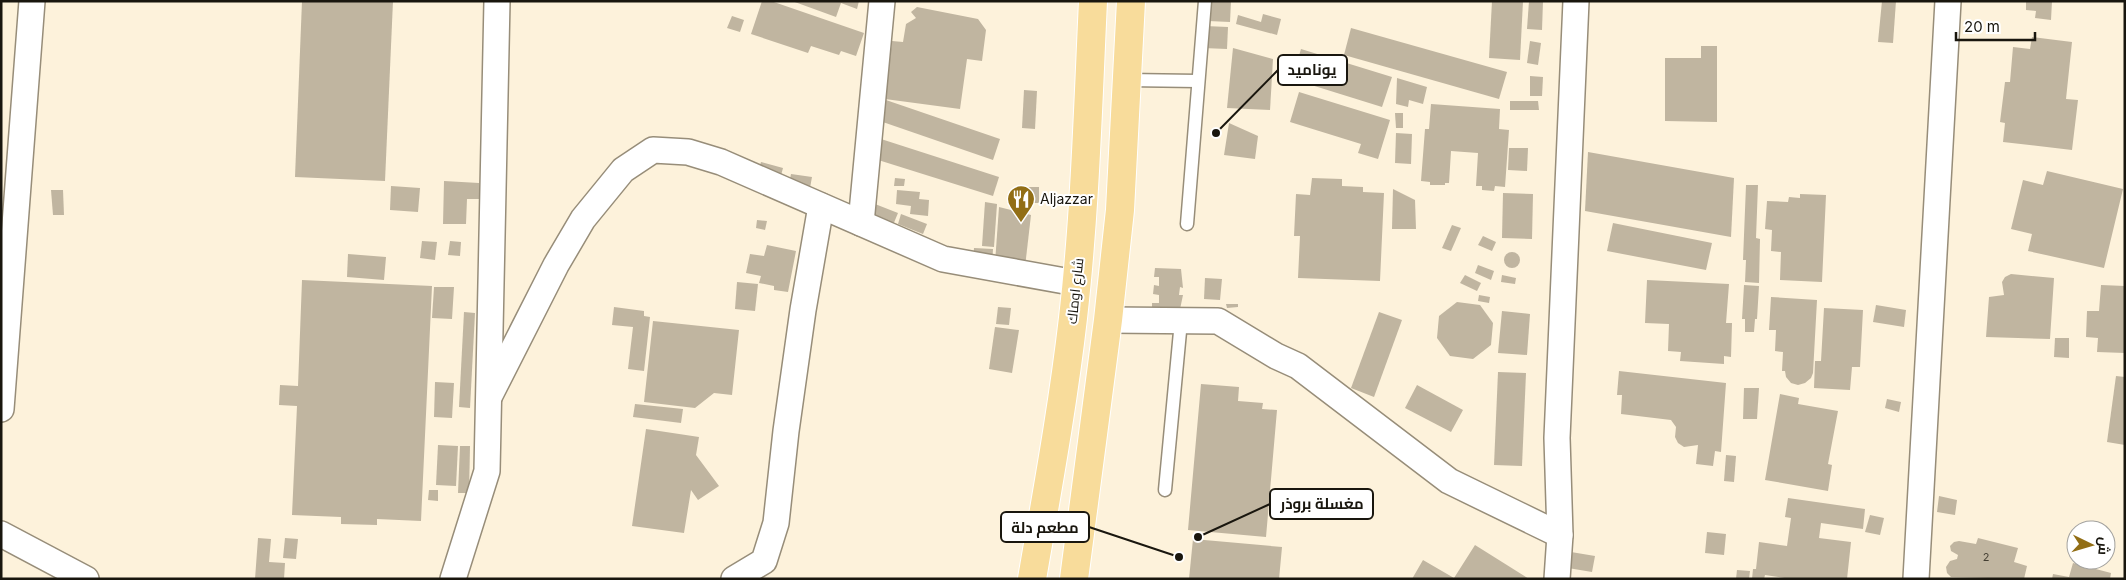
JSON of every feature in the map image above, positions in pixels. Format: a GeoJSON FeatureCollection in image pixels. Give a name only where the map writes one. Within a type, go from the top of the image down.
{"type":"FeatureCollection","features":[{"type":"Feature","properties":{"kind":"main road","name":"شارع اوماك"},"geometry":{"type":"LineString","coordinates":[[1032,579],[1056,440],[1076,283],[1084,194],[1093,1]]}},
{"type":"Feature","properties":{"kind":"main road"},"geometry":{"type":"LineString","coordinates":[[1074,579],[1108,320],[1120,210],[1131,1]]}},
{"type":"Feature","properties":{"kind":"street"},"geometry":{"type":"LineString","coordinates":[[1,409],[32,1]]}},
{"type":"Feature","properties":{"kind":"street"},"geometry":{"type":"LineString","coordinates":[[453,579],[487,471],[497,1]]}},
{"type":"Feature","properties":{"kind":"street"},"geometry":{"type":"LineString","coordinates":[[861,223],[882,1]]}},
{"type":"Feature","properties":{"kind":"street"},"geometry":{"type":"LineString","coordinates":[[1557,579],[1560,535],[1557,438],[1576,1]]}},
{"type":"Feature","properties":{"kind":"street"},"geometry":{"type":"LineString","coordinates":[[1916,579],[1948,1]]}},
{"type":"Feature","properties":{"kind":"street"},"geometry":{"type":"LineString","coordinates":[[490,395],[556,265],[583,219],[623,170],[653,150],[688,152],[720,162],[943,259],[1076,283]]}},
{"type":"Feature","properties":{"kind":"street"},"geometry":{"type":"LineString","coordinates":[[734,579],[764,561],[776,523],[787,422],[803,310],[821,206]]}},
{"type":"Feature","properties":{"kind":"street"},"geometry":{"type":"LineString","coordinates":[[1108,320],[1218,322],[1276,356],[1298,366],[1449,481],[1560,535]]}},
{"type":"Feature","properties":{"kind":"street"},"geometry":{"type":"LineString","coordinates":[[1,534],[86,579]]}},
{"type":"Feature","properties":{"kind":"lane"},"geometry":{"type":"LineString","coordinates":[[1187,224],[1205,1]]}},
{"type":"Feature","properties":{"kind":"lane"},"geometry":{"type":"LineString","coordinates":[[1127,80],[1198,81]]}},
{"type":"Feature","properties":{"kind":"lane"},"geometry":{"type":"LineString","coordinates":[[1165,490],[1181,321]]}},
{"type":"Feature","properties":{"kind":"building"},"geometry":{"type":"Polygon","coordinates":[[[302,1],[393,1],[385,181],[295,177],[302,1]]]}},
{"type":"Feature","properties":{"kind":"building"},"geometry":{"type":"Polygon","coordinates":[[[762,1],[771,1],[864,33],[856,56],[841,51],[839,55],[811,46],[808,53],[751,34],[762,1]]]}},
{"type":"Feature","properties":{"kind":"building"},"geometry":{"type":"Polygon","coordinates":[[[792,1],[859,1],[857,9],[841,3],[836,17],[792,1]]]}},
{"type":"Feature","properties":{"kind":"building"},"geometry":{"type":"Polygon","coordinates":[[[1209,1],[1231,1],[1230,22],[1208,21],[1209,1]]]}},
{"type":"Feature","properties":{"kind":"building"},"geometry":{"type":"Polygon","coordinates":[[[1492,1],[1523,1],[1520,60],[1489,58],[1492,1]]]}},
{"type":"Feature","properties":{"kind":"building"},"geometry":{"type":"Polygon","coordinates":[[[1529,1],[1543,1],[1542,30],[1527,29],[1529,1]]]}},
{"type":"Feature","properties":{"kind":"building"},"geometry":{"type":"Polygon","coordinates":[[[1882,1],[1896,1],[1893,43],[1878,42],[1882,1]]]}},
{"type":"Feature","properties":{"kind":"building"},"geometry":{"type":"Polygon","coordinates":[[[2026,1],[2052,1],[2051,20],[2035,18],[2036,11],[2026,10],[2026,1]]]}},
{"type":"Feature","properties":{"kind":"building"},"geometry":{"type":"Polygon","coordinates":[[[917,7],[978,19],[986,30],[982,61],[967,59],[960,109],[885,99],[892,41],[903,42],[906,24],[916,18],[911,12],[917,7]]]}},
{"type":"Feature","properties":{"kind":"building"},"geometry":{"type":"Polygon","coordinates":[[[1263,14],[1281,19],[1277,35],[1236,24],[1238,15],[1261,22],[1263,14]]]}},
{"type":"Feature","properties":{"kind":"building"},"geometry":{"type":"Polygon","coordinates":[[[732,16],[744,20],[740,32],[727,28],[732,16]]]}},
{"type":"Feature","properties":{"kind":"building"},"geometry":{"type":"Polygon","coordinates":[[[1205,26],[1228,27],[1227,49],[1203,48],[1205,26]]]}},
{"type":"Feature","properties":{"kind":"building"},"geometry":{"type":"Polygon","coordinates":[[[1351,28],[1507,72],[1499,99],[1344,55],[1351,28]]]}},
{"type":"Feature","properties":{"kind":"building"},"geometry":{"type":"Polygon","coordinates":[[[2032,37],[2072,42],[2066,99],[2078,100],[2072,150],[2003,142],[2005,123],[2000,122],[2005,82],[2010,82],[2013,47],[2030,49],[2032,37]]]}},
{"type":"Feature","properties":{"kind":"building"},"geometry":{"type":"Polygon","coordinates":[[[1530,41],[1541,43],[1538,65],[1527,63],[1530,41]]]}},
{"type":"Feature","properties":{"kind":"building"},"geometry":{"type":"Polygon","coordinates":[[[1701,46],[1717,46],[1717,122],[1665,121],[1665,58],[1701,58],[1701,46]]]}},
{"type":"Feature","properties":{"kind":"building"},"geometry":{"type":"Polygon","coordinates":[[[1233,48],[1273,59],[1270,110],[1227,108],[1233,48]]]}},
{"type":"Feature","properties":{"kind":"building"},"geometry":{"type":"Polygon","coordinates":[[[1301,49],[1392,77],[1382,107],[1292,79],[1301,49]]]}},
{"type":"Feature","properties":{"kind":"building"},"geometry":{"type":"Polygon","coordinates":[[[1530,76],[1543,77],[1542,96],[1530,96],[1530,76]]]}},
{"type":"Feature","properties":{"kind":"building"},"geometry":{"type":"Polygon","coordinates":[[[1397,78],[1427,87],[1423,104],[1409,100],[1408,107],[1396,104],[1397,78]]]}},
{"type":"Feature","properties":{"kind":"building"},"geometry":{"type":"Polygon","coordinates":[[[1024,90],[1037,91],[1035,129],[1022,128],[1024,90]]]}},
{"type":"Feature","properties":{"kind":"building"},"geometry":{"type":"Polygon","coordinates":[[[1299,92],[1390,120],[1378,159],[1358,153],[1361,144],[1290,122],[1299,92]]]}},
{"type":"Feature","properties":{"kind":"building"},"geometry":{"type":"Polygon","coordinates":[[[883,99],[1000,139],[993,160],[877,120],[883,99]]]}},
{"type":"Feature","properties":{"kind":"building"},"geometry":{"type":"Polygon","coordinates":[[[1510,101],[1538,101],[1539,110],[1510,110],[1510,101]]]}},
{"type":"Feature","properties":{"kind":"building"},"geometry":{"type":"Polygon","coordinates":[[[1431,104],[1500,109],[1499,129],[1509,130],[1505,187],[1495,186],[1494,191],[1482,190],[1482,186],[1476,186],[1478,153],[1451,151],[1449,183],[1445,183],[1445,185],[1430,185],[1430,182],[1421,181],[1425,129],[1429,129],[1431,104]]]}},
{"type":"Feature","properties":{"kind":"building"},"geometry":{"type":"Polygon","coordinates":[[[1395,113],[1403,113],[1403,128],[1396,128],[1395,113]]]}},
{"type":"Feature","properties":{"kind":"building"},"geometry":{"type":"Polygon","coordinates":[[[1229,123],[1258,136],[1255,159],[1224,155],[1229,123]]]}},
{"type":"Feature","properties":{"kind":"building"},"geometry":{"type":"Polygon","coordinates":[[[1396,133],[1412,134],[1411,164],[1395,163],[1396,133]]]}},
{"type":"Feature","properties":{"kind":"building"},"geometry":{"type":"Polygon","coordinates":[[[881,139],[999,177],[993,196],[875,159],[881,139]]]}},
{"type":"Feature","properties":{"kind":"building"},"geometry":{"type":"Polygon","coordinates":[[[1509,148],[1528,148],[1527,171],[1508,170],[1509,148]]]}},
{"type":"Feature","properties":{"kind":"building"},"geometry":{"type":"Polygon","coordinates":[[[1588,152],[1734,178],[1731,237],[1585,211],[1588,152]]]}},
{"type":"Feature","properties":{"kind":"building"},"geometry":{"type":"Polygon","coordinates":[[[761,162],[783,168],[780,179],[758,172],[761,162]]]}},
{"type":"Feature","properties":{"kind":"building"},"geometry":{"type":"Polygon","coordinates":[[[2047,171],[2123,189],[2104,268],[2028,251],[2032,234],[2011,229],[2023,180],[2043,185],[2047,171]]]}},
{"type":"Feature","properties":{"kind":"building"},"geometry":{"type":"Polygon","coordinates":[[[791,174],[812,177],[810,188],[789,184],[791,174]]]}},
{"type":"Feature","properties":{"kind":"building"},"geometry":{"type":"Polygon","coordinates":[[[895,178],[905,179],[904,186],[894,186],[895,178]]]}},
{"type":"Feature","properties":{"kind":"building"},"geometry":{"type":"Polygon","coordinates":[[[1312,178],[1342,179],[1342,186],[1363,187],[1363,192],[1384,193],[1380,281],[1298,278],[1300,236],[1294,236],[1296,194],[1310,195],[1312,178]]]}},
{"type":"Feature","properties":{"kind":"building"},"geometry":{"type":"Polygon","coordinates":[[[444,181],[479,183],[479,199],[467,199],[466,224],[443,224],[444,181]]]}},
{"type":"Feature","properties":{"kind":"building"},"geometry":{"type":"Polygon","coordinates":[[[1746,185],[1758,185],[1756,238],[1760,239],[1759,283],[1745,282],[1746,260],[1743,260],[1746,185]]]}},
{"type":"Feature","properties":{"kind":"building"},"geometry":{"type":"Polygon","coordinates":[[[391,186],[420,188],[418,212],[390,210],[391,186]]]}},
{"type":"Feature","properties":{"kind":"building"},"geometry":{"type":"Polygon","coordinates":[[[1027,187],[1039,187],[1039,203],[1027,203],[1027,187]]]}},
{"type":"Feature","properties":{"kind":"building"},"geometry":{"type":"Polygon","coordinates":[[[1393,189],[1415,200],[1416,229],[1392,229],[1393,189]]]}},
{"type":"Feature","properties":{"kind":"building"},"geometry":{"type":"Polygon","coordinates":[[[51,190],[63,190],[64,215],[53,215],[51,190]]]}},
{"type":"Feature","properties":{"kind":"building"},"geometry":{"type":"Polygon","coordinates":[[[897,190],[920,192],[919,199],[929,200],[928,216],[910,214],[911,206],[896,204],[897,190]]]}},
{"type":"Feature","properties":{"kind":"building"},"geometry":{"type":"Polygon","coordinates":[[[1503,193],[1533,194],[1532,239],[1502,238],[1503,193]]]}},
{"type":"Feature","properties":{"kind":"building"},"geometry":{"type":"Polygon","coordinates":[[[1800,194],[1826,195],[1822,282],[1780,280],[1781,252],[1771,251],[1772,230],[1765,229],[1767,201],[1788,202],[1789,197],[1800,198],[1800,194]]]}},
{"type":"Feature","properties":{"kind":"building"},"geometry":{"type":"Polygon","coordinates":[[[985,202],[997,204],[994,247],[982,246],[985,202]]]}},
{"type":"Feature","properties":{"kind":"building"},"geometry":{"type":"Polygon","coordinates":[[[875,204],[898,213],[893,225],[870,215],[875,204]]]}},
{"type":"Feature","properties":{"kind":"building"},"geometry":{"type":"Polygon","coordinates":[[[999,207],[1031,215],[1025,267],[995,263],[999,207]]]}},
{"type":"Feature","properties":{"kind":"building"},"geometry":{"type":"Polygon","coordinates":[[[901,214],[927,224],[923,234],[898,224],[901,214]]]}},
{"type":"Feature","properties":{"kind":"building"},"geometry":{"type":"Polygon","coordinates":[[[757,220],[767,221],[765,230],[756,228],[757,220]]]}},
{"type":"Feature","properties":{"kind":"building"},"geometry":{"type":"Polygon","coordinates":[[[1613,223],[1712,243],[1706,270],[1607,251],[1613,223]]]}},
{"type":"Feature","properties":{"kind":"building"},"geometry":{"type":"Polygon","coordinates":[[[1452,225],[1461,228],[1451,251],[1442,248],[1452,225]]]}},
{"type":"Feature","properties":{"kind":"building"},"geometry":{"type":"Polygon","coordinates":[[[1483,236],[1496,242],[1492,251],[1478,245],[1483,236]]]}},
{"type":"Feature","properties":{"kind":"building"},"geometry":{"type":"Polygon","coordinates":[[[422,241],[437,242],[435,260],[420,258],[422,241]]]}},
{"type":"Feature","properties":{"kind":"building"},"geometry":{"type":"Polygon","coordinates":[[[450,241],[461,242],[460,256],[448,255],[450,241]]]}},
{"type":"Feature","properties":{"kind":"building"},"geometry":{"type":"Polygon","coordinates":[[[767,245],[796,251],[788,292],[774,290],[774,286],[759,283],[761,276],[746,273],[750,254],[764,256],[767,245]]]}},
{"type":"Feature","properties":{"kind":"building"},"geometry":{"type":"Polygon","coordinates":[[[974,248],[993,249],[992,264],[973,262],[974,248]]]}},
{"type":"Feature","properties":{"kind":"building"},"geometry":{"type":"Polygon","coordinates":[[[1512,252],[1518,254],[1520,260],[1518,266],[1512,268],[1506,266],[1504,260],[1506,254],[1512,252]]]}},
{"type":"Feature","properties":{"kind":"building"},"geometry":{"type":"Polygon","coordinates":[[[348,254],[386,257],[384,280],[347,277],[348,254]]]}},
{"type":"Feature","properties":{"kind":"building"},"geometry":{"type":"Polygon","coordinates":[[[1478,265],[1494,271],[1491,280],[1475,273],[1478,265]]]}},
{"type":"Feature","properties":{"kind":"building"},"geometry":{"type":"Polygon","coordinates":[[[1155,268],[1181,269],[1183,288],[1180,287],[1179,295],[1183,295],[1179,314],[1152,310],[1152,303],[1159,303],[1159,295],[1153,294],[1154,285],[1159,286],[1159,277],[1154,277],[1155,268]]]}},
{"type":"Feature","properties":{"kind":"building"},"geometry":{"type":"Polygon","coordinates":[[[2011,274],[2054,278],[2050,339],[1986,337],[1989,297],[2004,295],[2002,282],[2005,277],[2011,274]]]}},
{"type":"Feature","properties":{"kind":"building"},"geometry":{"type":"Polygon","coordinates":[[[1465,275],[1481,283],[1477,291],[1460,283],[1465,275]]]}},
{"type":"Feature","properties":{"kind":"building"},"geometry":{"type":"Polygon","coordinates":[[[1502,275],[1516,278],[1515,284],[1501,282],[1502,275]]]}},
{"type":"Feature","properties":{"kind":"building"},"geometry":{"type":"Polygon","coordinates":[[[1205,278],[1222,279],[1220,300],[1204,299],[1205,278]]]}},
{"type":"Feature","properties":{"kind":"building"},"geometry":{"type":"Polygon","coordinates":[[[302,280],[432,286],[421,521],[377,519],[377,525],[341,524],[341,517],[292,515],[297,406],[279,405],[280,385],[298,386],[302,280]]]}},
{"type":"Feature","properties":{"kind":"building"},"geometry":{"type":"Polygon","coordinates":[[[1647,280],[1729,284],[1726,323],[1732,323],[1731,357],[1724,356],[1724,364],[1680,361],[1681,352],[1668,351],[1669,324],[1645,323],[1647,280]]]}},
{"type":"Feature","properties":{"kind":"building"},"geometry":{"type":"Polygon","coordinates":[[[737,282],[758,284],[755,311],[735,309],[737,282]]]}},
{"type":"Feature","properties":{"kind":"building"},"geometry":{"type":"Polygon","coordinates":[[[1744,285],[1759,286],[1757,319],[1755,319],[1754,332],[1745,332],[1745,319],[1742,319],[1744,285]]]}},
{"type":"Feature","properties":{"kind":"building"},"geometry":{"type":"Polygon","coordinates":[[[2101,285],[2125,286],[2125,353],[2097,352],[2098,338],[2086,337],[2087,311],[2099,311],[2101,285]]]}},
{"type":"Feature","properties":{"kind":"building"},"geometry":{"type":"Polygon","coordinates":[[[434,287],[454,287],[452,319],[432,318],[434,287]]]}},
{"type":"Feature","properties":{"kind":"building"},"geometry":{"type":"Polygon","coordinates":[[[1479,295],[1490,297],[1489,303],[1478,301],[1479,295]]]}},
{"type":"Feature","properties":{"kind":"building"},"geometry":{"type":"Polygon","coordinates":[[[1771,297],[1817,300],[1813,373],[1811,378],[1805,383],[1798,385],[1791,383],[1786,377],[1785,371],[1782,371],[1783,352],[1775,351],[1776,330],[1769,330],[1771,297]]]}},
{"type":"Feature","properties":{"kind":"building"},"geometry":{"type":"Polygon","coordinates":[[[1457,302],[1480,305],[1493,323],[1491,345],[1473,359],[1450,356],[1437,338],[1439,316],[1457,302]]]}},
{"type":"Feature","properties":{"kind":"building"},"geometry":{"type":"Polygon","coordinates":[[[1226,304],[1238,304],[1238,307],[1227,308],[1226,304]]]}},
{"type":"Feature","properties":{"kind":"building"},"geometry":{"type":"Polygon","coordinates":[[[1876,305],[1906,310],[1904,327],[1873,322],[1876,305]]]}},
{"type":"Feature","properties":{"kind":"building"},"geometry":{"type":"Polygon","coordinates":[[[614,307],[644,311],[644,316],[650,317],[644,371],[628,369],[633,327],[612,325],[614,307]]]}},
{"type":"Feature","properties":{"kind":"building"},"geometry":{"type":"Polygon","coordinates":[[[998,307],[1011,308],[1009,325],[996,324],[998,307]]]}},
{"type":"Feature","properties":{"kind":"building"},"geometry":{"type":"Polygon","coordinates":[[[1824,308],[1863,310],[1860,367],[1852,367],[1850,390],[1814,388],[1815,361],[1821,361],[1824,308]]]}},
{"type":"Feature","properties":{"kind":"building"},"geometry":{"type":"Polygon","coordinates":[[[1502,311],[1530,314],[1527,355],[1498,353],[1502,311]]]}},
{"type":"Feature","properties":{"kind":"building"},"geometry":{"type":"Polygon","coordinates":[[[464,312],[475,313],[470,408],[459,407],[464,312]]]}},
{"type":"Feature","properties":{"kind":"building"},"geometry":{"type":"Polygon","coordinates":[[[1379,312],[1402,320],[1374,397],[1351,388],[1379,312]]]}},
{"type":"Feature","properties":{"kind":"building"},"geometry":{"type":"Polygon","coordinates":[[[653,321],[739,330],[732,395],[714,393],[695,408],[644,402],[653,321]]]}},
{"type":"Feature","properties":{"kind":"building"},"geometry":{"type":"Polygon","coordinates":[[[995,327],[1019,330],[1012,373],[989,369],[995,327]]]}},
{"type":"Feature","properties":{"kind":"building"},"geometry":{"type":"Polygon","coordinates":[[[2055,338],[2069,338],[2069,358],[2054,357],[2055,338]]]}},
{"type":"Feature","properties":{"kind":"building"},"geometry":{"type":"Polygon","coordinates":[[[1619,371],[1726,383],[1721,452],[1715,451],[1713,466],[1696,464],[1698,445],[1684,447],[1678,443],[1675,437],[1676,427],[1671,420],[1621,414],[1622,395],[1617,395],[1619,371]]]}},
{"type":"Feature","properties":{"kind":"building"},"geometry":{"type":"Polygon","coordinates":[[[1498,372],[1526,373],[1522,466],[1494,465],[1498,372]]]}},
{"type":"Feature","properties":{"kind":"building"},"geometry":{"type":"Polygon","coordinates":[[[2116,376],[2125,377],[2125,445],[2107,442],[2116,376]]]}},
{"type":"Feature","properties":{"kind":"building"},"geometry":{"type":"Polygon","coordinates":[[[435,382],[454,383],[452,418],[434,417],[435,382]]]}},
{"type":"Feature","properties":{"kind":"building"},"geometry":{"type":"Polygon","coordinates":[[[1201,384],[1239,387],[1238,401],[1263,403],[1262,409],[1277,410],[1266,537],[1188,530],[1201,384]]]}},
{"type":"Feature","properties":{"kind":"building"},"geometry":{"type":"Polygon","coordinates":[[[1417,385],[1463,410],[1451,432],[1405,408],[1417,385]]]}},
{"type":"Feature","properties":{"kind":"building"},"geometry":{"type":"Polygon","coordinates":[[[1744,388],[1759,388],[1757,419],[1743,419],[1744,388]]]}},
{"type":"Feature","properties":{"kind":"building"},"geometry":{"type":"Polygon","coordinates":[[[1780,394],[1799,398],[1798,404],[1838,411],[1828,464],[1832,465],[1828,491],[1765,480],[1780,394]]]}},
{"type":"Feature","properties":{"kind":"building"},"geometry":{"type":"Polygon","coordinates":[[[1887,399],[1901,402],[1899,412],[1885,408],[1887,399]]]}},
{"type":"Feature","properties":{"kind":"building"},"geometry":{"type":"Polygon","coordinates":[[[635,404],[683,409],[681,423],[633,417],[635,404]]]}},
{"type":"Feature","properties":{"kind":"building"},"geometry":{"type":"Polygon","coordinates":[[[646,429],[699,437],[696,455],[719,486],[698,500],[691,490],[684,533],[632,526],[646,429]]]}},
{"type":"Feature","properties":{"kind":"building"},"geometry":{"type":"Polygon","coordinates":[[[438,445],[458,446],[456,486],[436,485],[438,445]]]}},
{"type":"Feature","properties":{"kind":"building"},"geometry":{"type":"Polygon","coordinates":[[[460,446],[470,446],[469,493],[458,493],[460,446]]]}},
{"type":"Feature","properties":{"kind":"building"},"geometry":{"type":"Polygon","coordinates":[[[1726,455],[1736,456],[1734,482],[1724,481],[1726,455]]]}},
{"type":"Feature","properties":{"kind":"building"},"geometry":{"type":"Polygon","coordinates":[[[429,490],[438,490],[438,501],[428,500],[429,490]]]}},
{"type":"Feature","properties":{"kind":"building"},"geometry":{"type":"Polygon","coordinates":[[[1939,496],[1957,500],[1955,515],[1937,512],[1939,496]]]}},
{"type":"Feature","properties":{"kind":"building"},"geometry":{"type":"Polygon","coordinates":[[[1788,498],[1865,509],[1863,529],[1821,523],[1819,538],[1851,542],[1847,579],[1791,579],[1765,575],[1764,579],[1752,579],[1753,569],[1756,569],[1759,542],[1787,546],[1791,518],[1785,517],[1788,498]]]}},
{"type":"Feature","properties":{"kind":"building"},"geometry":{"type":"Polygon","coordinates":[[[1870,515],[1884,518],[1880,535],[1865,532],[1870,515]]]}},
{"type":"Feature","properties":{"kind":"building"},"geometry":{"type":"Polygon","coordinates":[[[1707,532],[1726,534],[1724,555],[1705,553],[1707,532]]]}},
{"type":"Feature","properties":{"kind":"building"},"geometry":{"type":"Polygon","coordinates":[[[258,538],[271,539],[269,562],[285,563],[284,579],[255,579],[258,538]]]}},
{"type":"Feature","properties":{"kind":"building"},"geometry":{"type":"Polygon","coordinates":[[[285,538],[298,539],[296,559],[283,558],[285,538]]]}},
{"type":"Feature","properties":{"kind":"building"},"geometry":{"type":"Polygon","coordinates":[[[1978,538],[2018,548],[2014,562],[2027,566],[2024,579],[1951,577],[1947,573],[1946,567],[1950,561],[1957,559],[1958,555],[1951,551],[1950,546],[1954,542],[1959,541],[1976,544],[1978,538]]]}},
{"type":"Feature","properties":{"kind":"building"},"geometry":{"type":"Polygon","coordinates":[[[1193,539],[1282,547],[1279,579],[1189,579],[1193,539]]]}},
{"type":"Feature","properties":{"kind":"building"},"geometry":{"type":"Polygon","coordinates":[[[1475,545],[1529,579],[1412,579],[1423,560],[1454,578],[1475,545]]]}},
{"type":"Feature","properties":{"kind":"building"},"geometry":{"type":"Polygon","coordinates":[[[1565,551],[1595,556],[1592,572],[1562,567],[1565,551]]]}},
{"type":"Feature","properties":{"kind":"building"},"geometry":{"type":"Polygon","coordinates":[[[1737,570],[1750,571],[1749,579],[1736,579],[1737,570]]]}},
{"type":"Feature","properties":{"kind":"building"},"geometry":{"type":"Polygon","coordinates":[[[2071,570],[2100,570],[2111,573],[2110,579],[2052,579],[2053,574],[2069,577],[2071,570]]]}},
{"type":"Feature","properties":{"kind":"place","name":"يوناميد"},"geometry":{"type":"Point","coordinates":[1216,133]}},
{"type":"Feature","properties":{"kind":"place","name":"Aljazzar"},"geometry":{"type":"Point","coordinates":[1021,223]}},
{"type":"Feature","properties":{"kind":"place","name":"مغسلة بروذر"},"geometry":{"type":"Point","coordinates":[1198,537]}},
{"type":"Feature","properties":{"kind":"place","name":"مطعم دلة"},"geometry":{"type":"Point","coordinates":[1179,557]}}]}
